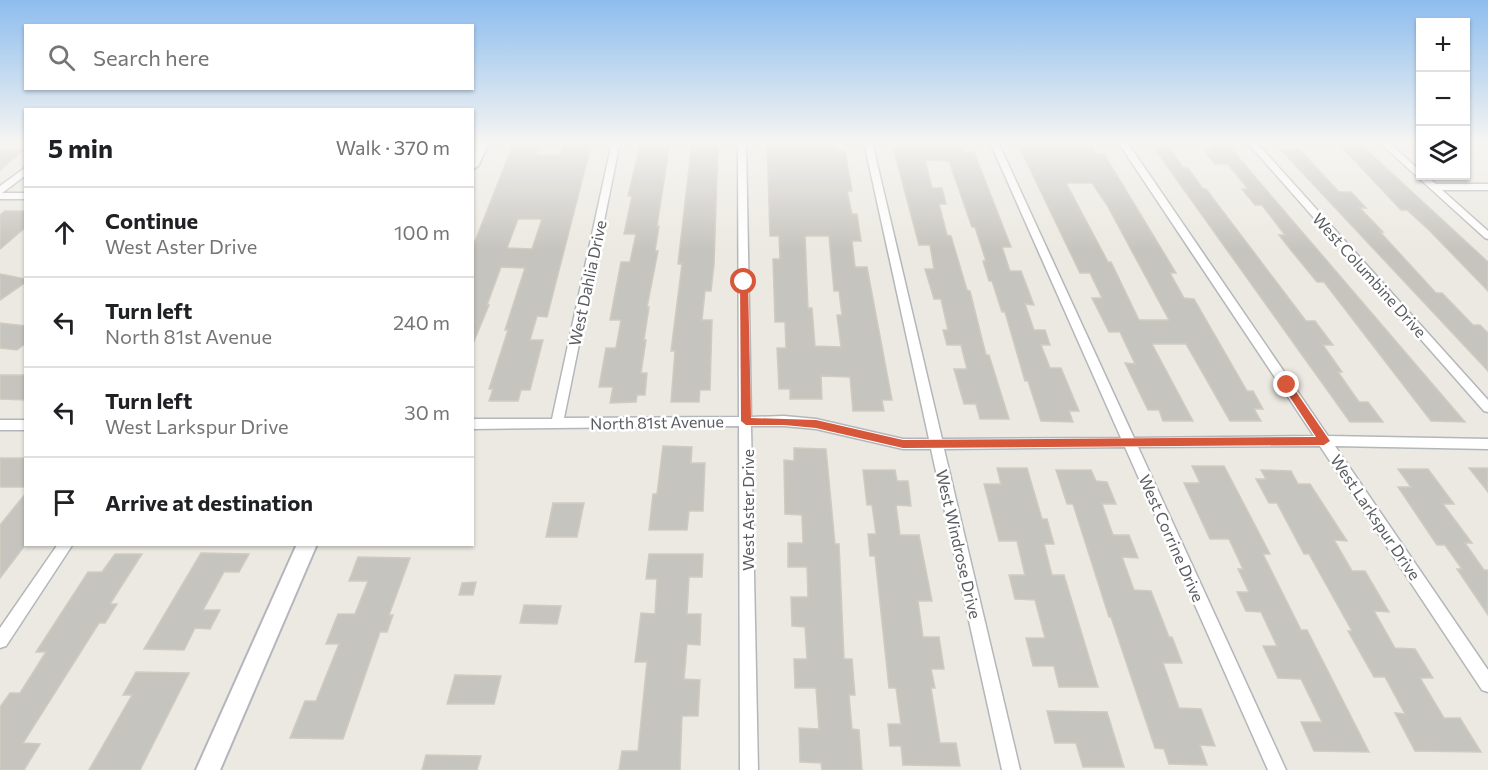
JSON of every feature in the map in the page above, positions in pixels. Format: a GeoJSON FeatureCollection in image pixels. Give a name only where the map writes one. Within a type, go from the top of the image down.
{"type":"FeatureCollection","features":[{"type":"Feature","properties":{"kind":"street"},"geometry":{"type":"LineString","coordinates":[[0,191],[16,178]]}},
{"type":"Feature","properties":{"kind":"street","name":"West Dahlia Drive"},"geometry":{"type":"LineString","coordinates":[[557,423],[608,178]]}},
{"type":"Feature","properties":{"kind":"street","name":"West Aster Drive"},"geometry":{"type":"LineString","coordinates":[[743,178],[748,770]]}},
{"type":"Feature","properties":{"kind":"street","name":"West Windrose Drive"},"geometry":{"type":"LineString","coordinates":[[876,178],[1011,770]]}},
{"type":"Feature","properties":{"kind":"street","name":"West Corrine Drive"},"geometry":{"type":"LineString","coordinates":[[1010,178],[1277,770]]}},
{"type":"Feature","properties":{"kind":"street","name":"West Larkspur Drive"},"geometry":{"type":"LineString","coordinates":[[1146,178],[1488,684]]}},
{"type":"Feature","properties":{"kind":"street","name":"West Columbine Drive"},"geometry":{"type":"LineString","coordinates":[[1283,178],[1488,408]]}},
{"type":"Feature","properties":{"kind":"street"},"geometry":{"type":"LineString","coordinates":[[1423,178],[1488,236]]}},
{"type":"Feature","properties":{"kind":"street"},"geometry":{"type":"LineString","coordinates":[[1433,187],[1488,187]]}},
{"type":"Feature","properties":{"kind":"street"},"geometry":{"type":"LineString","coordinates":[[0,196],[24,196]]}},
{"type":"Feature","properties":{"kind":"street","name":"North 81st Avenue"},"geometry":{"type":"LineString","coordinates":[[474,424],[784,421],[816,424],[903,444],[1324,441],[1488,444]]}},
{"type":"Feature","properties":{"kind":"street"},"geometry":{"type":"LineString","coordinates":[[0,425],[24,425]]}},
{"type":"Feature","properties":{"kind":"street"},"geometry":{"type":"LineString","coordinates":[[0,641],[65,546]]}},
{"type":"Feature","properties":{"kind":"street"},"geometry":{"type":"LineString","coordinates":[[208,770],[306,546]]}},
{"type":"Feature","properties":{"kind":"building"},"geometry":{"type":"Polygon","coordinates":[[[500,178],[583,178],[547,317],[537,316],[530,340],[543,340],[530,390],[521,390],[518,401],[489,401],[493,389],[489,389],[525,268],[501,267],[487,305],[489,305],[474,341],[474,244],[500,178]],[[518,219],[507,248],[532,249],[542,219],[518,219]]]}},
{"type":"Feature","properties":{"kind":"building"},"geometry":{"type":"Polygon","coordinates":[[[632,178],[664,178],[657,226],[659,226],[655,251],[658,251],[647,307],[649,307],[641,373],[647,373],[645,395],[637,395],[636,402],[610,403],[613,387],[599,387],[606,348],[616,348],[621,320],[610,320],[621,262],[630,262],[636,234],[624,234],[632,196],[628,196],[632,178]]]}},
{"type":"Feature","properties":{"kind":"building"},"geometry":{"type":"Polygon","coordinates":[[[688,178],[717,178],[714,264],[711,291],[705,291],[702,320],[712,320],[710,390],[700,390],[699,402],[671,402],[675,351],[671,351],[682,264],[678,264],[688,178]]]}},
{"type":"Feature","properties":{"kind":"building"},"geometry":{"type":"Polygon","coordinates":[[[768,178],[850,178],[852,191],[847,191],[852,214],[857,214],[861,241],[852,241],[855,267],[867,267],[892,400],[882,400],[884,411],[853,411],[850,377],[821,376],[822,399],[790,399],[790,389],[779,389],[777,348],[786,348],[785,322],[775,322],[773,259],[780,259],[779,236],[770,236],[768,178]],[[805,236],[808,308],[812,308],[815,346],[841,347],[837,315],[842,315],[839,291],[834,291],[829,236],[805,236]]]}},
{"type":"Feature","properties":{"kind":"building"},"geometry":{"type":"Polygon","coordinates":[[[901,178],[929,178],[932,188],[942,188],[946,204],[939,204],[947,235],[951,236],[967,290],[970,291],[986,355],[989,355],[1009,419],[980,419],[976,404],[964,404],[954,369],[967,369],[961,345],[947,345],[943,330],[948,330],[941,299],[934,299],[925,269],[934,269],[930,245],[919,245],[901,178]]]}},
{"type":"Feature","properties":{"kind":"building"},"geometry":{"type":"Polygon","coordinates":[[[955,178],[984,178],[1011,247],[1002,247],[1010,271],[1021,271],[1034,305],[1025,304],[1034,330],[1045,330],[1050,345],[1041,345],[1050,368],[1061,368],[1079,411],[1069,411],[1073,422],[1041,421],[1028,381],[1025,381],[1005,312],[1002,312],[992,281],[989,281],[983,261],[986,261],[975,227],[972,227],[955,178]]]}},
{"type":"Feature","properties":{"kind":"building"},"geometry":{"type":"Polygon","coordinates":[[[1034,178],[1118,178],[1176,273],[1170,273],[1184,298],[1194,299],[1247,391],[1253,391],[1263,409],[1254,409],[1261,421],[1230,421],[1186,344],[1152,344],[1193,421],[1163,421],[1159,410],[1148,410],[1125,363],[1135,364],[1120,332],[1109,332],[1092,298],[1102,298],[1090,273],[1080,273],[1034,178]],[[1066,183],[1108,262],[1111,262],[1139,320],[1169,320],[1107,205],[1092,183],[1066,183]]]}},
{"type":"Feature","properties":{"kind":"building"},"geometry":{"type":"Polygon","coordinates":[[[1175,178],[1195,178],[1203,189],[1206,189],[1306,321],[1315,321],[1333,345],[1323,345],[1359,402],[1368,402],[1383,422],[1350,422],[1175,178]]]}},
{"type":"Feature","properties":{"kind":"building"},"geometry":{"type":"Polygon","coordinates":[[[1239,178],[1256,178],[1465,422],[1431,421],[1324,282],[1317,282],[1279,235],[1285,235],[1262,205],[1255,205],[1242,189],[1248,189],[1239,178]]]}},
{"type":"Feature","properties":{"kind":"building"},"geometry":{"type":"Polygon","coordinates":[[[1307,178],[1326,178],[1339,192],[1351,192],[1366,208],[1360,208],[1383,232],[1380,232],[1436,293],[1442,293],[1473,325],[1480,325],[1488,333],[1488,371],[1307,178]]]}},
{"type":"Feature","properties":{"kind":"building"},"geometry":{"type":"Polygon","coordinates":[[[1371,178],[1397,178],[1488,262],[1488,291],[1430,231],[1407,210],[1401,210],[1371,178]]]}},
{"type":"Feature","properties":{"kind":"building"},"geometry":{"type":"Polygon","coordinates":[[[5,211],[24,211],[24,229],[0,249],[0,215],[5,211]]]}},
{"type":"Feature","properties":{"kind":"building"},"geometry":{"type":"Polygon","coordinates":[[[0,274],[24,279],[24,283],[0,300],[0,274]]]}},
{"type":"Feature","properties":{"kind":"building"},"geometry":{"type":"Polygon","coordinates":[[[0,323],[24,326],[24,345],[17,350],[0,348],[0,323]]]}},
{"type":"Feature","properties":{"kind":"building"},"geometry":{"type":"Polygon","coordinates":[[[0,375],[24,375],[24,400],[0,399],[0,375]]]}},
{"type":"Feature","properties":{"kind":"building"},"geometry":{"type":"Polygon","coordinates":[[[663,446],[692,447],[691,463],[705,463],[703,511],[689,511],[687,530],[649,530],[653,494],[657,494],[663,446]]]}},
{"type":"Feature","properties":{"kind":"building"},"geometry":{"type":"Polygon","coordinates":[[[794,448],[826,449],[835,544],[839,544],[844,659],[852,659],[855,695],[849,695],[852,729],[859,730],[862,770],[822,770],[821,763],[800,762],[799,728],[819,729],[816,688],[795,688],[794,659],[807,659],[805,627],[792,626],[791,597],[808,597],[807,567],[788,567],[788,543],[803,543],[802,515],[785,514],[784,460],[794,461],[794,448]]]}},
{"type":"Feature","properties":{"kind":"building"},"geometry":{"type":"Polygon","coordinates":[[[0,458],[24,458],[24,487],[0,487],[0,458]]]}},
{"type":"Feature","properties":{"kind":"building"},"geometry":{"type":"Polygon","coordinates":[[[1192,466],[1224,466],[1270,554],[1263,554],[1301,630],[1307,630],[1369,752],[1314,751],[1301,722],[1322,722],[1301,679],[1278,678],[1263,646],[1277,646],[1261,612],[1246,611],[1237,592],[1249,592],[1238,569],[1243,569],[1229,539],[1210,539],[1184,483],[1200,483],[1192,466]]]}},
{"type":"Feature","properties":{"kind":"building"},"geometry":{"type":"Polygon","coordinates":[[[997,468],[1027,468],[1042,519],[1047,519],[1054,544],[1044,544],[1052,575],[1064,575],[1098,687],[1059,687],[1054,666],[1033,666],[1026,638],[1045,638],[1035,600],[1015,599],[1009,575],[1025,575],[1017,541],[999,541],[984,484],[1001,484],[997,468]]]}},
{"type":"Feature","properties":{"kind":"building"},"geometry":{"type":"Polygon","coordinates":[[[1469,468],[1488,468],[1488,492],[1469,468]]]}},
{"type":"Feature","properties":{"kind":"building"},"geometry":{"type":"Polygon","coordinates":[[[1398,469],[1428,469],[1454,504],[1443,504],[1472,543],[1465,543],[1484,570],[1488,570],[1488,615],[1457,569],[1462,569],[1445,545],[1437,545],[1398,487],[1411,487],[1398,469]]]}},
{"type":"Feature","properties":{"kind":"building"},"geometry":{"type":"Polygon","coordinates":[[[863,470],[895,470],[897,481],[908,481],[911,506],[896,505],[900,535],[919,535],[932,601],[918,601],[923,637],[939,637],[944,669],[931,669],[935,688],[931,688],[940,743],[956,743],[960,766],[903,765],[901,746],[890,746],[888,724],[901,724],[896,688],[889,688],[875,556],[870,556],[868,534],[876,534],[872,505],[867,505],[863,470]]]}},
{"type":"Feature","properties":{"kind":"building"},"geometry":{"type":"Polygon","coordinates":[[[1056,470],[1091,470],[1096,481],[1107,482],[1116,504],[1102,504],[1113,535],[1129,535],[1138,558],[1122,557],[1134,590],[1151,591],[1182,663],[1163,663],[1179,708],[1201,709],[1215,746],[1200,745],[1207,765],[1169,764],[1164,749],[1155,748],[1111,617],[1109,617],[1073,504],[1067,504],[1056,470]]]}},
{"type":"Feature","properties":{"kind":"building"},"geometry":{"type":"Polygon","coordinates":[[[1261,470],[1291,471],[1298,484],[1310,484],[1347,541],[1334,540],[1352,571],[1365,571],[1389,612],[1374,611],[1395,648],[1415,649],[1433,678],[1420,678],[1444,718],[1460,718],[1481,752],[1415,751],[1395,713],[1405,714],[1385,677],[1374,677],[1348,631],[1352,631],[1309,554],[1304,554],[1277,503],[1269,503],[1256,479],[1266,479],[1261,470]]]}},
{"type":"Feature","properties":{"kind":"building"},"geometry":{"type":"Polygon","coordinates":[[[24,495],[24,546],[0,578],[0,525],[24,495]]]}},
{"type":"Feature","properties":{"kind":"building"},"geometry":{"type":"Polygon","coordinates":[[[553,503],[584,503],[577,537],[546,537],[553,503]]]}},
{"type":"Feature","properties":{"kind":"building"},"geometry":{"type":"Polygon","coordinates":[[[201,553],[249,554],[239,572],[224,572],[203,610],[220,610],[210,629],[195,628],[184,650],[144,649],[201,553]]]}},
{"type":"Feature","properties":{"kind":"building"},"geometry":{"type":"Polygon","coordinates":[[[115,554],[142,554],[110,604],[117,604],[105,623],[99,623],[23,743],[40,744],[24,770],[0,770],[0,707],[10,693],[20,693],[46,652],[36,652],[88,572],[102,572],[115,554]]]}},
{"type":"Feature","properties":{"kind":"building"},"geometry":{"type":"Polygon","coordinates":[[[649,554],[703,554],[702,577],[689,577],[687,614],[701,614],[700,645],[687,644],[684,679],[700,680],[698,716],[682,716],[680,770],[619,770],[622,751],[638,751],[647,662],[635,662],[641,613],[655,614],[657,579],[646,579],[649,554]]]}},
{"type":"Feature","properties":{"kind":"building"},"geometry":{"type":"Polygon","coordinates":[[[358,557],[410,558],[389,615],[393,615],[387,632],[380,632],[343,739],[290,738],[305,701],[316,701],[339,644],[326,644],[338,614],[355,614],[368,581],[349,581],[358,557]]]}},
{"type":"Feature","properties":{"kind":"building"},"geometry":{"type":"Polygon","coordinates":[[[476,582],[473,595],[459,595],[462,583],[476,582]]]}},
{"type":"Feature","properties":{"kind":"building"},"geometry":{"type":"Polygon","coordinates":[[[524,605],[561,606],[557,624],[520,623],[524,605]]]}},
{"type":"Feature","properties":{"kind":"building"},"geometry":{"type":"Polygon","coordinates":[[[136,672],[189,673],[140,770],[89,770],[132,695],[123,695],[136,672]]]}},
{"type":"Feature","properties":{"kind":"building"},"geometry":{"type":"Polygon","coordinates":[[[455,675],[501,676],[494,704],[447,704],[455,675]]]}},
{"type":"Feature","properties":{"kind":"building"},"geometry":{"type":"Polygon","coordinates":[[[1047,711],[1107,712],[1124,767],[1083,767],[1076,743],[1055,743],[1047,711]]]}},
{"type":"Feature","properties":{"kind":"building"},"geometry":{"type":"Polygon","coordinates":[[[426,755],[481,756],[477,770],[422,770],[426,755]]]}},
{"type":"Feature","properties":{"kind":"route"},"geometry":{"type":"LineString","coordinates":[[744,282],[746,421],[816,424],[903,444],[1324,441],[1287,385]]}}]}
